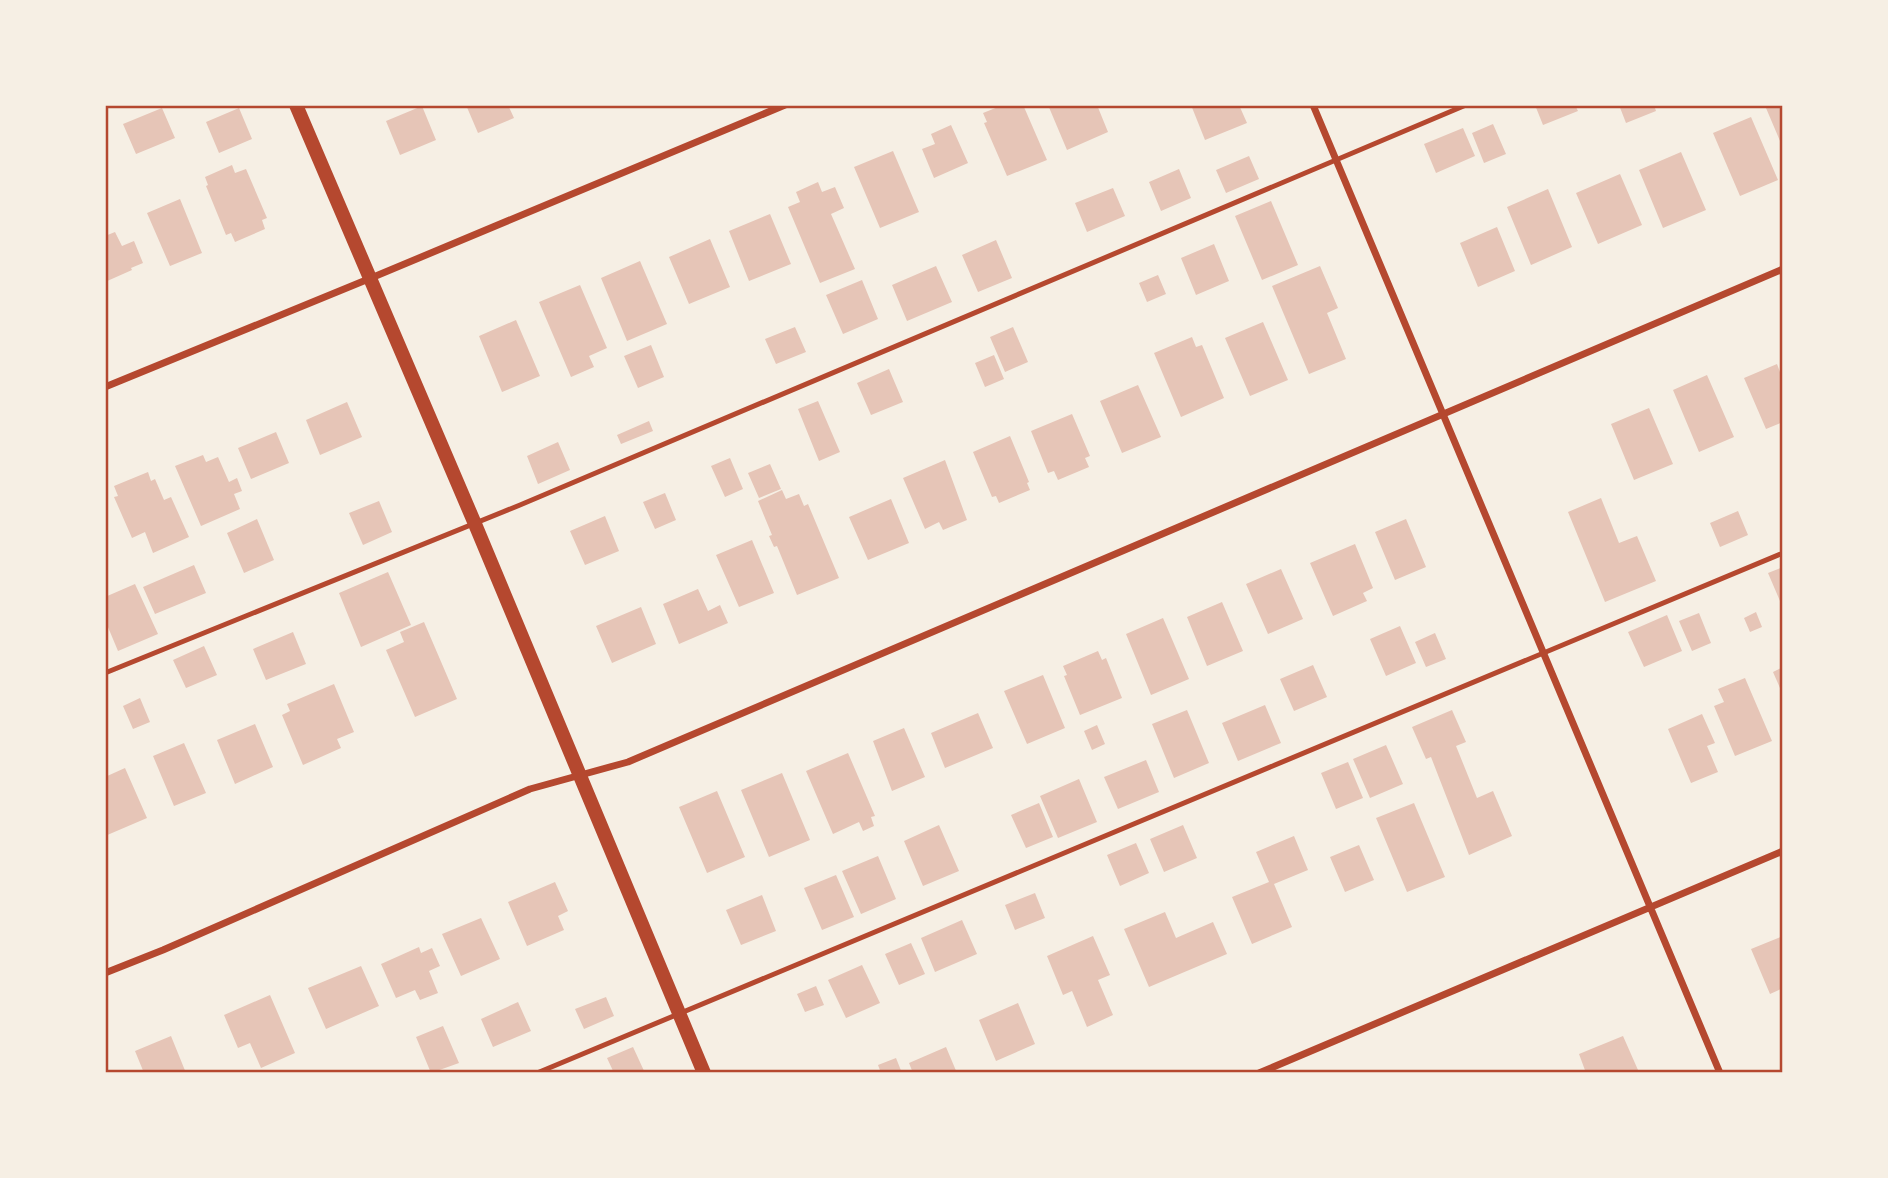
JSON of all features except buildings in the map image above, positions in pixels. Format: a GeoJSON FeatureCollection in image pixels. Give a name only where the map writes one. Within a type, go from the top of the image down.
{"type":"FeatureCollection","features":[{"type":"Feature","properties":{"kind":"main road"},"geometry":{"type":"LineString","coordinates":[[296,105],[475,524],[704,1073]]}},
{"type":"Feature","properties":{"kind":"street"},"geometry":{"type":"LineString","coordinates":[[105,387],[785,105]]}},
{"type":"Feature","properties":{"kind":"street"},"geometry":{"type":"LineString","coordinates":[[1313,105],[1720,1073]]}},
{"type":"Feature","properties":{"kind":"street"},"geometry":{"type":"LineString","coordinates":[[105,973],[530,789],[628,762],[1783,269]]}},
{"type":"Feature","properties":{"kind":"street"},"geometry":{"type":"LineString","coordinates":[[1259,1073],[1783,851]]}},
{"type":"Feature","properties":{"kind":"lane"},"geometry":{"type":"LineString","coordinates":[[105,673],[475,524],[1466,105]]}},
{"type":"Feature","properties":{"kind":"lane"},"geometry":{"type":"LineString","coordinates":[[537,1073],[1783,553]]}}]}
